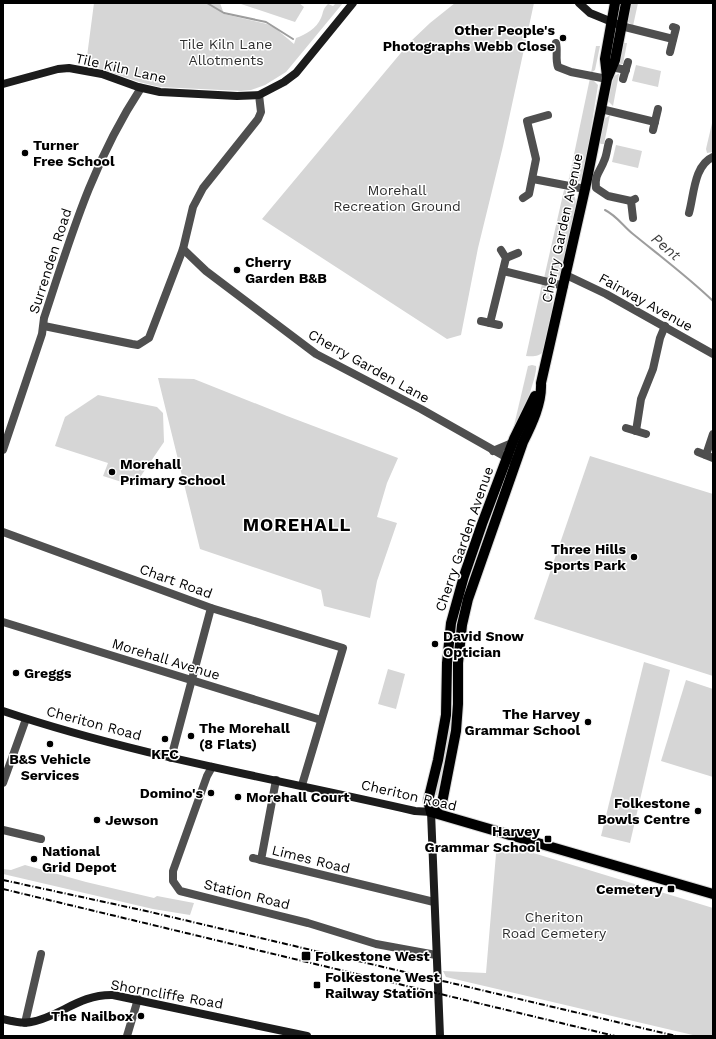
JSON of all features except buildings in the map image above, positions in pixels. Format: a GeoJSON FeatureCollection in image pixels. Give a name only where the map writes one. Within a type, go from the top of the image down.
{"type":"FeatureCollection","features":[{"type":"Feature","properties":{"kind":"main road","name":"Cherry Garden Avenue"},"geometry":{"type":"LineString","coordinates":[[615,3],[616,24]]}},
{"type":"Feature","properties":{"kind":"main road","name":"Cherry Garden Avenue"},"geometry":{"type":"LineString","coordinates":[[542,383],[512,443],[511,461],[502,473],[464,574],[450,622],[447,663],[446,715],[428,801],[431,812],[442,803],[456,731],[458,704],[458,663],[462,624],[511,461],[537,410],[585,189],[607,79],[609,66],[605,59],[616,24],[626,3]]}},
{"type":"Feature","properties":{"kind":"main road","name":"Cheriton Road"},"geometry":{"type":"LineString","coordinates":[[431,812],[713,894]]}},
{"type":"Feature","properties":{"kind":"street"},"geometry":{"type":"LineString","coordinates":[[44,326],[138,345],[149,338],[183,249],[193,207],[203,188],[258,119],[261,112],[259,95],[273,89],[294,75],[353,3]]}},
{"type":"Feature","properties":{"kind":"street"},"geometry":{"type":"LineString","coordinates":[[579,3],[590,13],[616,24],[673,39]]}},
{"type":"Feature","properties":{"kind":"street"},"geometry":{"type":"LineString","coordinates":[[670,52],[676,28],[674,27]]}},
{"type":"Feature","properties":{"kind":"street"},"geometry":{"type":"LineString","coordinates":[[556,43],[557,48],[555,61],[558,67],[571,72],[607,79]]}},
{"type":"Feature","properties":{"kind":"street"},"geometry":{"type":"LineString","coordinates":[[609,66],[627,66],[623,79]]}},
{"type":"Feature","properties":{"kind":"street","name":"Tile Kiln Lane"},"geometry":{"type":"LineString","coordinates":[[3,84],[58,69],[69,68],[102,74],[141,88],[160,92],[237,96],[259,95]]}},
{"type":"Feature","properties":{"kind":"street","name":"Surrenden Road"},"geometry":{"type":"LineString","coordinates":[[3,450],[6,432],[44,326],[44,318],[87,190],[100,159],[141,88]]}},
{"type":"Feature","properties":{"kind":"street"},"geometry":{"type":"LineString","coordinates":[[601,109],[655,122]]}},
{"type":"Feature","properties":{"kind":"street"},"geometry":{"type":"LineString","coordinates":[[653,130],[658,109]]}},
{"type":"Feature","properties":{"kind":"street"},"geometry":{"type":"LineString","coordinates":[[523,198],[529,194],[536,160],[526,118],[548,114]]}},
{"type":"Feature","properties":{"kind":"street"},"geometry":{"type":"LineString","coordinates":[[609,142],[604,162],[600,166],[598,173],[596,188],[608,196],[633,200],[633,218]]}},
{"type":"Feature","properties":{"kind":"street"},"geometry":{"type":"LineString","coordinates":[[593,148],[607,151]]}},
{"type":"Feature","properties":{"kind":"street"},"geometry":{"type":"LineString","coordinates":[[690,213],[697,200],[700,168],[707,160],[713,157]]}},
{"type":"Feature","properties":{"kind":"street"},"geometry":{"type":"LineString","coordinates":[[533,179],[585,189]]}},
{"type":"Feature","properties":{"kind":"street","name":"Cherry Garden Lane"},"geometry":{"type":"LineString","coordinates":[[183,249],[216,278],[316,354],[421,409],[511,461]]}},
{"type":"Feature","properties":{"kind":"street"},"geometry":{"type":"LineString","coordinates":[[490,323],[506,258],[501,250]]}},
{"type":"Feature","properties":{"kind":"street"},"geometry":{"type":"LineString","coordinates":[[506,258],[518,253]]}},
{"type":"Feature","properties":{"kind":"street"},"geometry":{"type":"LineString","coordinates":[[504,271],[564,286]]}},
{"type":"Feature","properties":{"kind":"street","name":"Fairway Avenue"},"geometry":{"type":"LineString","coordinates":[[566,275],[606,294],[713,354]]}},
{"type":"Feature","properties":{"kind":"street"},"geometry":{"type":"LineString","coordinates":[[481,321],[499,325]]}},
{"type":"Feature","properties":{"kind":"street"},"geometry":{"type":"LineString","coordinates":[[636,431],[641,399],[653,369],[660,338],[665,326]]}},
{"type":"Feature","properties":{"kind":"street"},"geometry":{"type":"LineString","coordinates":[[626,428],[646,434]]}},
{"type":"Feature","properties":{"kind":"street"},"geometry":{"type":"LineString","coordinates":[[698,452],[710,456],[713,434]]}},
{"type":"Feature","properties":{"kind":"street"},"geometry":{"type":"LineString","coordinates":[[502,473],[493,451],[512,443]]}},
{"type":"Feature","properties":{"kind":"street","name":"Chart Road"},"geometry":{"type":"LineString","coordinates":[[3,532],[211,608],[343,648],[321,720]]}},
{"type":"Feature","properties":{"kind":"street"},"geometry":{"type":"LineString","coordinates":[[171,758],[211,608]]}},
{"type":"Feature","properties":{"kind":"street","name":"Morehall Avenue"},"geometry":{"type":"LineString","coordinates":[[3,622],[321,720]]}},
{"type":"Feature","properties":{"kind":"street","name":"Cheriton Road"},"geometry":{"type":"LineString","coordinates":[[3,711],[68,732],[171,758],[415,810],[431,812]]}},
{"type":"Feature","properties":{"kind":"street"},"geometry":{"type":"LineString","coordinates":[[3,783],[26,719]]}},
{"type":"Feature","properties":{"kind":"street"},"geometry":{"type":"LineString","coordinates":[[302,785],[321,720]]}},
{"type":"Feature","properties":{"kind":"street","name":"Station Road"},"geometry":{"type":"LineString","coordinates":[[212,767],[207,776],[173,871],[173,881],[180,891],[308,923],[376,944],[436,955]]}},
{"type":"Feature","properties":{"kind":"street","name":"Limes Road"},"geometry":{"type":"LineString","coordinates":[[276,780],[257,859],[434,902]]}},
{"type":"Feature","properties":{"kind":"street"},"geometry":{"type":"LineString","coordinates":[[431,812],[440,1036]]}},
{"type":"Feature","properties":{"kind":"street"},"geometry":{"type":"LineString","coordinates":[[3,830],[41,839]]}},
{"type":"Feature","properties":{"kind":"street"},"geometry":{"type":"LineString","coordinates":[[25,1023],[41,954]]}},
{"type":"Feature","properties":{"kind":"street","name":"Shorncliffe Road"},"geometry":{"type":"LineString","coordinates":[[3,1019],[25,1023],[40,1019],[72,1004],[95,996],[113,995],[138,999],[290,1034],[307,1036]]}},
{"type":"Feature","properties":{"kind":"street"},"geometry":{"type":"LineString","coordinates":[[126,1036],[138,999]]}},
{"type":"Feature","properties":{"kind":"green space","name":"Tile Kiln Lane Allotments"},"geometry":{"type":"Polygon","coordinates":[[[94,3],[220,3],[224,14],[267,24],[275,28],[294,44],[296,38],[307,33],[317,25],[324,9],[328,4],[333,6],[336,3],[343,3],[286,72],[265,85],[251,90],[241,91],[160,87],[139,82],[86,64],[94,3]]]}},
{"type":"Feature","properties":{"kind":"green space"},"geometry":{"type":"Polygon","coordinates":[[[238,3],[299,3],[304,7],[295,22],[238,3]]]}},
{"type":"Feature","properties":{"kind":"green space","name":"Morehall Recreation Ground"},"geometry":{"type":"Polygon","coordinates":[[[455,3],[534,3],[503,146],[478,248],[461,335],[447,339],[262,219],[410,42],[430,23],[455,3]]]}},
{"type":"Feature","properties":{"kind":"green space"},"geometry":{"type":"Polygon","coordinates":[[[630,3],[638,3],[633,26],[626,20],[630,3]]]}},
{"type":"Feature","properties":{"kind":"green space"},"geometry":{"type":"Polygon","coordinates":[[[621,43],[627,43],[623,64],[618,62],[621,43]]]}},
{"type":"Feature","properties":{"kind":"green space"},"geometry":{"type":"Polygon","coordinates":[[[596,46],[600,46],[595,70],[591,73],[596,46]]]}},
{"type":"Feature","properties":{"kind":"green space"},"geometry":{"type":"Polygon","coordinates":[[[636,65],[661,71],[658,87],[632,81],[636,65]]]}},
{"type":"Feature","properties":{"kind":"green space"},"geometry":{"type":"Polygon","coordinates":[[[618,74],[613,106],[608,101],[614,76],[618,74]]]}},
{"type":"Feature","properties":{"kind":"green space"},"geometry":{"type":"Polygon","coordinates":[[[590,78],[598,85],[583,179],[576,183],[568,183],[590,78]]]}},
{"type":"Feature","properties":{"kind":"green space"},"geometry":{"type":"Polygon","coordinates":[[[610,115],[604,144],[601,144],[599,142],[604,119],[610,115]]]}},
{"type":"Feature","properties":{"kind":"green space"},"geometry":{"type":"Polygon","coordinates":[[[713,119],[713,152],[707,153],[706,149],[713,119]]]}},
{"type":"Feature","properties":{"kind":"green space"},"geometry":{"type":"Polygon","coordinates":[[[616,145],[642,151],[638,168],[612,162],[616,145]]]}},
{"type":"Feature","properties":{"kind":"green space"},"geometry":{"type":"Polygon","coordinates":[[[564,190],[573,195],[576,205],[578,205],[562,275],[553,280],[549,280],[544,278],[564,190]]]}},
{"type":"Feature","properties":{"kind":"green space"},"geometry":{"type":"Polygon","coordinates":[[[542,284],[553,288],[554,294],[552,307],[554,308],[545,351],[536,356],[526,356],[542,284]]]}},
{"type":"Feature","properties":{"kind":"green space"},"geometry":{"type":"Polygon","coordinates":[[[528,366],[536,366],[536,371],[531,390],[523,412],[512,434],[528,366]]]}},
{"type":"Feature","properties":{"kind":"green space"},"geometry":{"type":"Polygon","coordinates":[[[158,378],[194,379],[398,458],[387,483],[377,517],[397,523],[377,581],[370,618],[324,606],[321,590],[200,549],[158,378]]]}},
{"type":"Feature","properties":{"kind":"green space"},"geometry":{"type":"Polygon","coordinates":[[[98,395],[157,407],[163,413],[164,442],[134,486],[103,476],[108,463],[55,446],[65,417],[98,395]]]}},
{"type":"Feature","properties":{"kind":"green space","name":"Three Hills Sports Park"},"geometry":{"type":"Polygon","coordinates":[[[590,456],[713,494],[713,676],[534,619],[590,456]]]}},
{"type":"Feature","properties":{"kind":"green space"},"geometry":{"type":"Polygon","coordinates":[[[507,470],[508,472],[465,588],[465,582],[507,470]]]}},
{"type":"Feature","properties":{"kind":"green space"},"geometry":{"type":"Polygon","coordinates":[[[462,605],[453,722],[437,795],[433,794],[452,647],[462,605]]]}},
{"type":"Feature","properties":{"kind":"green space"},"geometry":{"type":"Polygon","coordinates":[[[644,662],[670,670],[630,843],[601,836],[644,662]]]}},
{"type":"Feature","properties":{"kind":"green space"},"geometry":{"type":"Polygon","coordinates":[[[388,669],[405,674],[396,709],[378,704],[388,669]]]}},
{"type":"Feature","properties":{"kind":"green space"},"geometry":{"type":"Polygon","coordinates":[[[686,680],[713,689],[713,777],[661,761],[686,680]]]}},
{"type":"Feature","properties":{"kind":"green space","name":"Cheriton Road Cemetery"},"geometry":{"type":"Polygon","coordinates":[[[497,842],[713,908],[713,1036],[697,1036],[446,977],[443,971],[486,973],[497,842]]]}},
{"type":"Feature","properties":{"kind":"green space"},"geometry":{"type":"Polygon","coordinates":[[[25,865],[86,882],[154,898],[157,896],[194,903],[190,915],[153,909],[3,874],[3,869],[11,870],[25,865]]]}},
{"type":"Feature","properties":{"kind":"waterway"},"geometry":{"type":"LineString","coordinates":[[207,3],[224,13],[266,22],[293,39]]}},
{"type":"Feature","properties":{"kind":"waterway","name":"Pent"},"geometry":{"type":"LineString","coordinates":[[605,210],[613,215],[633,234],[684,275],[713,301]]}},
{"type":"Feature","properties":{"kind":"railway"},"geometry":{"type":"LineString","coordinates":[[3,880],[146,911],[676,1036]]}},
{"type":"Feature","properties":{"kind":"railway"},"geometry":{"type":"LineString","coordinates":[[3,889],[615,1036]]}},
{"type":"Feature","properties":{"kind":"place","name":"Other People's Photographs Webb Close"},"geometry":{"type":"Point","coordinates":[563,38]}},
{"type":"Feature","properties":{"kind":"place","name":"Turner Free School"},"geometry":{"type":"Point","coordinates":[25,153]}},
{"type":"Feature","properties":{"kind":"place","name":"Cherry Garden B&B"},"geometry":{"type":"Point","coordinates":[237,270]}},
{"type":"Feature","properties":{"kind":"place","name":"Morehall Primary School"},"geometry":{"type":"Point","coordinates":[112,472]}},
{"type":"Feature","properties":{"kind":"place","name":"Three Hills Sports Park"},"geometry":{"type":"Point","coordinates":[634,557]}},
{"type":"Feature","properties":{"kind":"place","name":"David Snow Optician"},"geometry":{"type":"Point","coordinates":[435,644]}},
{"type":"Feature","properties":{"kind":"place","name":"Greggs"},"geometry":{"type":"Point","coordinates":[16,673]}},
{"type":"Feature","properties":{"kind":"place","name":"The Harvey Grammar School"},"geometry":{"type":"Point","coordinates":[588,722]}},
{"type":"Feature","properties":{"kind":"place","name":"The Morehall (8 Flats)"},"geometry":{"type":"Point","coordinates":[191,736]}},
{"type":"Feature","properties":{"kind":"place","name":"KFC"},"geometry":{"type":"Point","coordinates":[165,739]}},
{"type":"Feature","properties":{"kind":"place","name":"B&S Vehicle Services"},"geometry":{"type":"Point","coordinates":[50,744]}},
{"type":"Feature","properties":{"kind":"place","name":"Domino's"},"geometry":{"type":"Point","coordinates":[211,793]}},
{"type":"Feature","properties":{"kind":"place","name":"Morehall Court"},"geometry":{"type":"Point","coordinates":[238,797]}},
{"type":"Feature","properties":{"kind":"place","name":"Folkestone Bowls Centre"},"geometry":{"type":"Point","coordinates":[698,811]}},
{"type":"Feature","properties":{"kind":"place","name":"Jewson"},"geometry":{"type":"Point","coordinates":[97,820]}},
{"type":"Feature","properties":{"kind":"place","name":"Harvey Grammar School"},"geometry":{"type":"Point","coordinates":[548,839]}},
{"type":"Feature","properties":{"kind":"place","name":"National Grid Depot"},"geometry":{"type":"Point","coordinates":[34,859]}},
{"type":"Feature","properties":{"kind":"place","name":"Cemetery"},"geometry":{"type":"Point","coordinates":[671,889]}},
{"type":"Feature","properties":{"kind":"place","name":"Folkestone West"},"geometry":{"type":"Point","coordinates":[306,956]}},
{"type":"Feature","properties":{"kind":"place","name":"Folkestone West Railway Station"},"geometry":{"type":"Point","coordinates":[317,985]}},
{"type":"Feature","properties":{"kind":"place","name":"The Nailbox"},"geometry":{"type":"Point","coordinates":[141,1016]}},
{"type":"Feature","properties":{"kind":"district","name":"MOREHALL"},"geometry":{"type":"Point","coordinates":[297,524]}}]}
